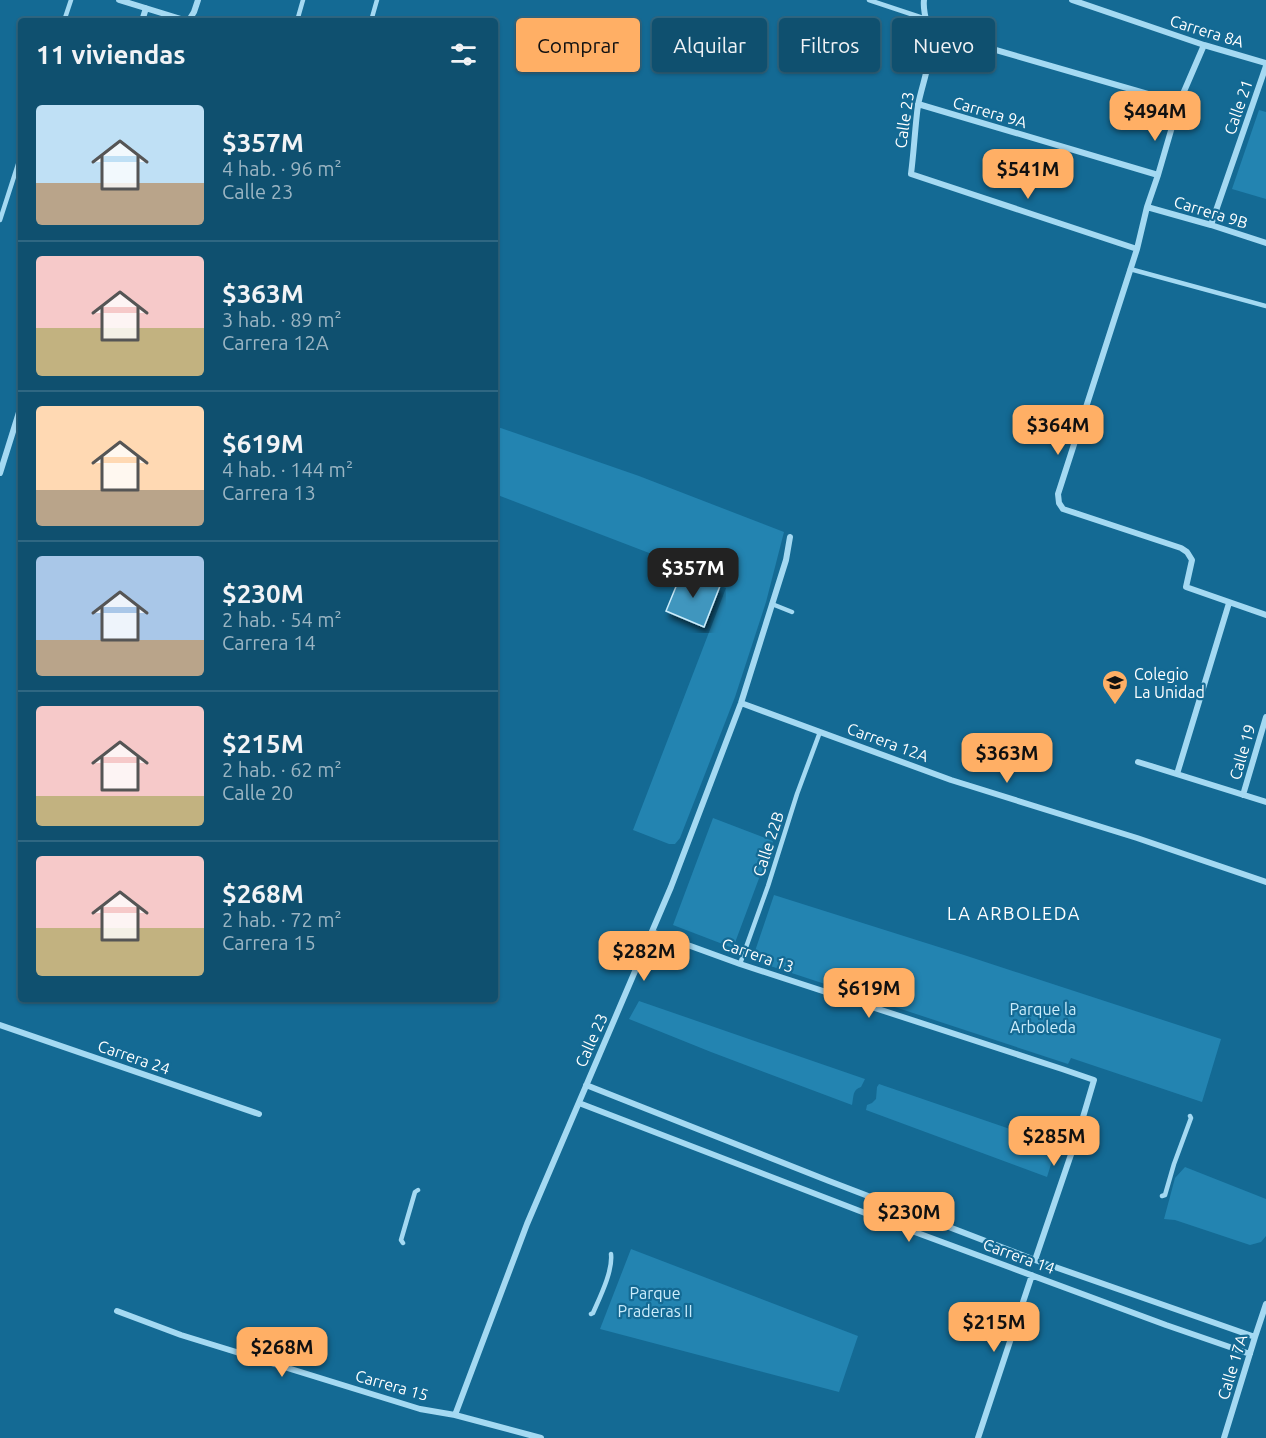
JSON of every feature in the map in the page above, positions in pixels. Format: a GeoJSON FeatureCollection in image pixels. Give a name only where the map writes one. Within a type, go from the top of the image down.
{"type":"FeatureCollection","features":[{"type":"Feature","properties":{"kind":"street"},"geometry":{"type":"LineString","coordinates":[[119,0],[178,18]]}},
{"type":"Feature","properties":{"kind":"street"},"geometry":{"type":"LineString","coordinates":[[190,18],[198,0]]}},
{"type":"Feature","properties":{"kind":"street","name":"Calle 23"},"geometry":{"type":"LineString","coordinates":[[924,0],[926,18]]}},
{"type":"Feature","properties":{"kind":"street","name":"Carrera 8A"},"geometry":{"type":"LineString","coordinates":[[1072,0],[1266,64]]}},
{"type":"Feature","properties":{"kind":"street"},"geometry":{"type":"LineString","coordinates":[[143,18],[146,8]]}},
{"type":"Feature","properties":{"kind":"street"},"geometry":{"type":"LineString","coordinates":[[1204,45],[1179,103],[1147,207],[1137,249],[1058,494],[1063,509],[1181,548],[1187,552],[1192,560],[1186,587],[1266,615]]}},
{"type":"Feature","properties":{"kind":"street"},"geometry":{"type":"LineString","coordinates":[[995,50],[1179,103]]}},
{"type":"Feature","properties":{"kind":"street","name":"Calle 21"},"geometry":{"type":"LineString","coordinates":[[1211,225],[1266,64]]}},
{"type":"Feature","properties":{"kind":"street","name":"Calle 23"},"geometry":{"type":"LineString","coordinates":[[925,72],[918,104],[911,174],[1137,249]]}},
{"type":"Feature","properties":{"kind":"street","name":"Carrera 9A"},"geometry":{"type":"LineString","coordinates":[[918,104],[1158,175]]}},
{"type":"Feature","properties":{"kind":"street","name":"Carrera 9B"},"geometry":{"type":"LineString","coordinates":[[1147,207],[1266,243]]}},
{"type":"Feature","properties":{"kind":"street"},"geometry":{"type":"LineString","coordinates":[[0,473],[18,416]]}},
{"type":"Feature","properties":{"kind":"street","name":"Calle 23"},"geometry":{"type":"LineString","coordinates":[[455,1415],[527,1224],[671,887],[741,703],[786,560],[790,537]]}},
{"type":"Feature","properties":{"kind":"street"},"geometry":{"type":"LineString","coordinates":[[1177,774],[1229,603]]}},
{"type":"Feature","properties":{"kind":"street","name":"Carrera 12A"},"geometry":{"type":"LineString","coordinates":[[741,703],[951,780],[1137,838],[1266,882]]}},
{"type":"Feature","properties":{"kind":"street","name":"Calle 19"},"geometry":{"type":"LineString","coordinates":[[1243,795],[1266,717]]}},
{"type":"Feature","properties":{"kind":"street"},"geometry":{"type":"LineString","coordinates":[[1138,762],[1266,802]]}},
{"type":"Feature","properties":{"kind":"street","name":"Carrera 13"},"geometry":{"type":"LineString","coordinates":[[652,932],[1094,1080],[1035,1260]]}},
{"type":"Feature","properties":{"kind":"street","name":"Carrera 24"},"geometry":{"type":"LineString","coordinates":[[0,1025],[260,1114]]}},
{"type":"Feature","properties":{"kind":"street","name":"Carrera 14"},"geometry":{"type":"LineString","coordinates":[[586,1085],[1035,1260],[1255,1337]]}},
{"type":"Feature","properties":{"kind":"street","name":"Carrera 14"},"geometry":{"type":"LineString","coordinates":[[579,1103],[814,1194],[1250,1354]]}},
{"type":"Feature","properties":{"kind":"street"},"geometry":{"type":"LineString","coordinates":[[978,1438],[1032,1275]]}},
{"type":"Feature","properties":{"kind":"street","name":"Calle 17A"},"geometry":{"type":"LineString","coordinates":[[1224,1438],[1266,1304]]}},
{"type":"Feature","properties":{"kind":"street","name":"Carrera 15"},"geometry":{"type":"LineString","coordinates":[[117,1311],[189,1337],[420,1409],[455,1415],[541,1438]]}},
{"type":"Feature","properties":{"kind":"lane"},"geometry":{"type":"LineString","coordinates":[[65,18],[71,0]]}},
{"type":"Feature","properties":{"kind":"lane"},"geometry":{"type":"LineString","coordinates":[[298,18],[303,0]]}},
{"type":"Feature","properties":{"kind":"lane"},"geometry":{"type":"LineString","coordinates":[[372,18],[377,0]]}},
{"type":"Feature","properties":{"kind":"lane"},"geometry":{"type":"LineString","coordinates":[[868,0],[923,18]]}},
{"type":"Feature","properties":{"kind":"lane"},"geometry":{"type":"LineString","coordinates":[[0,220],[18,164]]}},
{"type":"Feature","properties":{"kind":"lane"},"geometry":{"type":"LineString","coordinates":[[1130,269],[1266,306]]}},
{"type":"Feature","properties":{"kind":"lane"},"geometry":{"type":"LineString","coordinates":[[772,604],[792,612]]}},
{"type":"Feature","properties":{"kind":"lane","name":"Calle 22B"},"geometry":{"type":"LineString","coordinates":[[740,963],[820,732]]}},
{"type":"Feature","properties":{"kind":"lane"},"geometry":{"type":"LineString","coordinates":[[1162,1196],[1165,1194],[1190,1116]]}},
{"type":"Feature","properties":{"kind":"lane"},"geometry":{"type":"LineString","coordinates":[[403,1243],[401,1240],[415,1192],[418,1190]]}},
{"type":"Feature","properties":{"kind":"lane"},"geometry":{"type":"LineString","coordinates":[[591,1314],[604,1287],[612,1261],[611,1254]]}},
{"type":"Feature","properties":{"kind":"green space"},"geometry":{"type":"Polygon","coordinates":[[[1259,110],[1266,112],[1266,199],[1232,189],[1259,110]]]}},
{"type":"Feature","properties":{"kind":"green space"},"geometry":{"type":"Polygon","coordinates":[[[498,427],[639,476],[784,532],[766,602],[735,697],[680,838],[675,844],[669,844],[633,830],[726,588],[682,572],[678,564],[498,495],[498,427]]]}},
{"type":"Feature","properties":{"kind":"green space"},"geometry":{"type":"Polygon","coordinates":[[[713,818],[773,841],[733,948],[673,925],[713,818]]]}},
{"type":"Feature","properties":{"kind":"green space","name":"Parque la Arboleda"},"geometry":{"type":"Polygon","coordinates":[[[774,895],[1221,1039],[1202,1102],[1071,1058],[1068,1064],[752,960],[774,895]]]}},
{"type":"Feature","properties":{"kind":"green space"},"geometry":{"type":"Polygon","coordinates":[[[639,1001],[865,1079],[855,1092],[852,1105],[629,1019],[639,1001]]]}},
{"type":"Feature","properties":{"kind":"green space"},"geometry":{"type":"Polygon","coordinates":[[[879,1084],[1057,1145],[1047,1177],[866,1110],[867,1105],[876,1099],[879,1084]]]}},
{"type":"Feature","properties":{"kind":"green space"},"geometry":{"type":"Polygon","coordinates":[[[1185,1167],[1266,1199],[1266,1236],[1261,1242],[1250,1245],[1175,1220],[1164,1219],[1175,1178],[1185,1167]]]}},
{"type":"Feature","properties":{"kind":"green space","name":"Parque Praderas II"},"geometry":{"type":"Polygon","coordinates":[[[631,1249],[858,1336],[839,1392],[600,1329],[631,1249]]]}},
{"type":"Feature","properties":{"kind":"building"},"geometry":{"type":"Polygon","coordinates":[[[682,572],[720,586],[704,627],[666,611],[682,572]]]}},
{"type":"Feature","properties":{"kind":"place","name":"Colegio La Unidad"},"geometry":{"type":"Point","coordinates":[1115,706]}},
{"type":"Feature","properties":{"kind":"district","name":"LA ARBOLEDA"},"geometry":{"type":"Point","coordinates":[1014,913]}}]}
